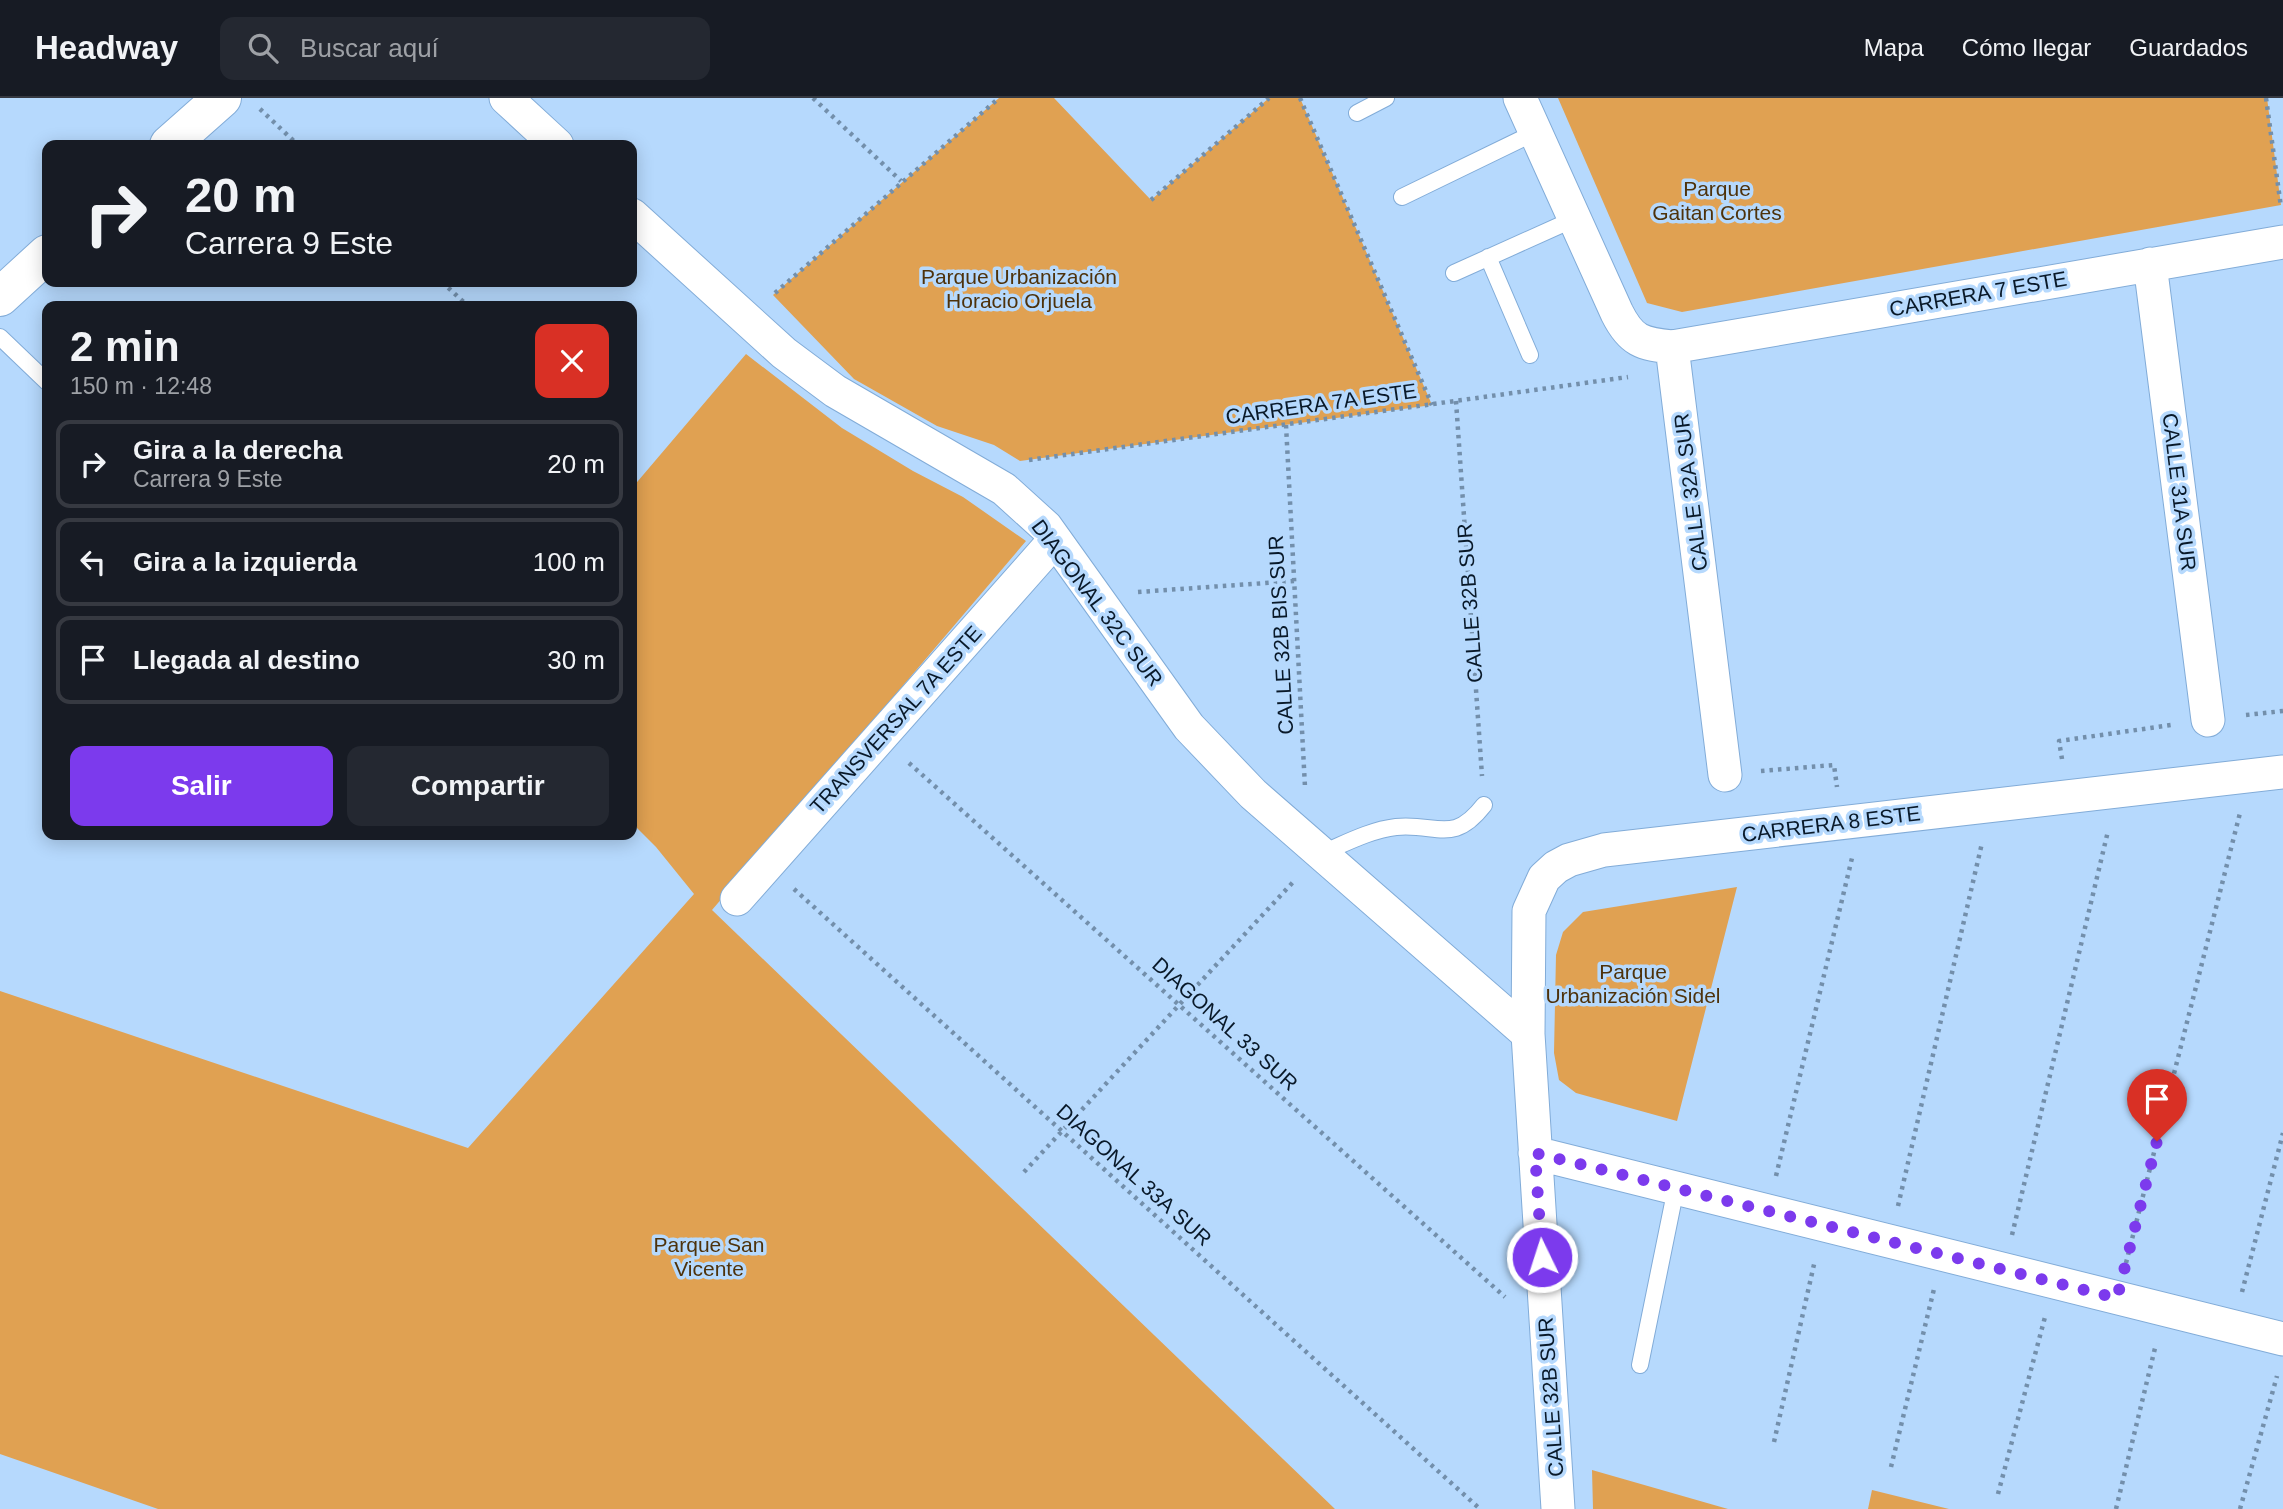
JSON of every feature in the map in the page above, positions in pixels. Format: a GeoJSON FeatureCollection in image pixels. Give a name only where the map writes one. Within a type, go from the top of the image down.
{"type":"FeatureCollection","features":[{"type":"Feature","properties":{"kind":"street"},"geometry":{"type":"LineString","coordinates":[[506,98],[552,140]]}},
{"type":"Feature","properties":{"kind":"street"},"geometry":{"type":"LineString","coordinates":[[1520,98],[1623,326],[1632,336],[1674,359]]}},
{"type":"Feature","properties":{"kind":"street"},"geometry":{"type":"LineString","coordinates":[[177,140],[239,102]]}},
{"type":"Feature","properties":{"kind":"street","name":"DIAGONAL 32C SUR"},"geometry":{"type":"LineString","coordinates":[[637,220],[784,353],[835,391],[1004,489],[1046,527],[1189,727],[1253,794],[1528,1034]]}},
{"type":"Feature","properties":{"kind":"street","name":"CARRERA 7 ESTE"},"geometry":{"type":"LineString","coordinates":[[1674,359],[2150,264],[2282,227]]}},
{"type":"Feature","properties":{"kind":"street"},"geometry":{"type":"LineString","coordinates":[[0,297],[42,259]]}},
{"type":"Feature","properties":{"kind":"street","name":"CALLE 31A SUR"},"geometry":{"type":"LineString","coordinates":[[2150,264],[2208,720]]}},
{"type":"Feature","properties":{"kind":"street","name":"CALLE 32A SUR"},"geometry":{"type":"LineString","coordinates":[[1674,359],[1725,775]]}},
{"type":"Feature","properties":{"kind":"street","name":"TRANSVERSAL 7A ESTE"},"geometry":{"type":"LineString","coordinates":[[737,899],[1055,540]]}},
{"type":"Feature","properties":{"kind":"street","name":"CARRERA 8 ESTE"},"geometry":{"type":"LineString","coordinates":[[1528,1034],[1529,911],[1544,878],[1569,860],[1604,850],[2283,772]]}},
{"type":"Feature","properties":{"kind":"street","name":"CALLE 32B SUR"},"geometry":{"type":"LineString","coordinates":[[1528,1034],[1558,1509]]}},
{"type":"Feature","properties":{"kind":"street"},"geometry":{"type":"LineString","coordinates":[[1535,1153],[2233,1326],[2281,1353]]}},
{"type":"Feature","properties":{"kind":"lane"},"geometry":{"type":"LineString","coordinates":[[1357,113],[1386,98]]}},
{"type":"Feature","properties":{"kind":"lane"},"geometry":{"type":"LineString","coordinates":[[1402,197],[1536,132]]}},
{"type":"Feature","properties":{"kind":"lane"},"geometry":{"type":"LineString","coordinates":[[1454,273],[1574,219]]}},
{"type":"Feature","properties":{"kind":"lane"},"geometry":{"type":"LineString","coordinates":[[1488,257],[1530,355]]}},
{"type":"Feature","properties":{"kind":"lane"},"geometry":{"type":"LineString","coordinates":[[0,337],[42,377]]}},
{"type":"Feature","properties":{"kind":"lane"},"geometry":{"type":"LineString","coordinates":[[1314,849],[1395,827],[1452,829],[1465,826],[1484,805]]}},
{"type":"Feature","properties":{"kind":"lane"},"geometry":{"type":"LineString","coordinates":[[1640,1366],[1676,1188]]}},
{"type":"Feature","properties":{"kind":"path"},"geometry":{"type":"LineString","coordinates":[[813,98],[901,181]]}},
{"type":"Feature","properties":{"kind":"path"},"geometry":{"type":"LineString","coordinates":[[745,320],[999,98]]}},
{"type":"Feature","properties":{"kind":"path"},"geometry":{"type":"LineString","coordinates":[[1151,200],[1269,98]]}},
{"type":"Feature","properties":{"kind":"path"},"geometry":{"type":"LineString","coordinates":[[1300,98],[1432,405]]}},
{"type":"Feature","properties":{"kind":"path"},"geometry":{"type":"LineString","coordinates":[[2266,98],[2282,227]]}},
{"type":"Feature","properties":{"kind":"path"},"geometry":{"type":"LineString","coordinates":[[239,102],[291,140]]}},
{"type":"Feature","properties":{"kind":"path"},"geometry":{"type":"LineString","coordinates":[[447,287],[463,301]]}},
{"type":"Feature","properties":{"kind":"path","name":"CARRERA 7A ESTE"},"geometry":{"type":"LineString","coordinates":[[970,468],[1432,405],[1674,359]]}},
{"type":"Feature","properties":{"kind":"path","name":"CALLE 32B SUR"},"geometry":{"type":"LineString","coordinates":[[1456,401],[1484,805]]}},
{"type":"Feature","properties":{"kind":"path","name":"CALLE 32B BIS SUR"},"geometry":{"type":"LineString","coordinates":[[1286,425],[1294,581],[1314,849]]}},
{"type":"Feature","properties":{"kind":"path"},"geometry":{"type":"LineString","coordinates":[[1095,595],[1294,581]]}},
{"type":"Feature","properties":{"kind":"path"},"geometry":{"type":"LineString","coordinates":[[2068,796],[2059,741],[2283,711]]}},
{"type":"Feature","properties":{"kind":"path","name":"DIAGONAL 33 SUR"},"geometry":{"type":"LineString","coordinates":[[881,737],[1547,1335]]}},
{"type":"Feature","properties":{"kind":"path"},"geometry":{"type":"LineString","coordinates":[[1725,775],[1834,765],[1852,821],[1767,1211]]}},
{"type":"Feature","properties":{"kind":"path"},"geometry":{"type":"LineString","coordinates":[[2117,1298],[2249,776]]}},
{"type":"Feature","properties":{"kind":"path"},"geometry":{"type":"LineString","coordinates":[[2004,1269],[2117,791]]}},
{"type":"Feature","properties":{"kind":"path"},"geometry":{"type":"LineString","coordinates":[[1890,1241],[1990,805]]}},
{"type":"Feature","properties":{"kind":"path","name":"DIAGONAL 33A SUR"},"geometry":{"type":"LineString","coordinates":[[767,865],[1480,1509]]}},
{"type":"Feature","properties":{"kind":"path"},"geometry":{"type":"LineString","coordinates":[[1024,1171],[1289,886]]}},
{"type":"Feature","properties":{"kind":"path"},"geometry":{"type":"LineString","coordinates":[[2233,1326],[2283,1133]]}},
{"type":"Feature","properties":{"kind":"path"},"geometry":{"type":"LineString","coordinates":[[1774,1442],[1823,1225]]}},
{"type":"Feature","properties":{"kind":"path"},"geometry":{"type":"LineString","coordinates":[[1891,1467],[1942,1254]]}},
{"type":"Feature","properties":{"kind":"path"},"geometry":{"type":"LineString","coordinates":[[1997,1494],[2055,1282]]}},
{"type":"Feature","properties":{"kind":"path"},"geometry":{"type":"LineString","coordinates":[[2116,1509],[2164,1309]]}},
{"type":"Feature","properties":{"kind":"path"},"geometry":{"type":"LineString","coordinates":[[2240,1509],[2281,1353]]}},
{"type":"Feature","properties":{"kind":"green space","name":"Parque Urbanización Horacio Orjuela"},"geometry":{"type":"Polygon","coordinates":[[[999,98],[1054,98],[1151,200],[1269,98],[1300,98],[1432,405],[1020,461],[994,445],[937,426],[854,379],[773,295],[999,98]]]}},
{"type":"Feature","properties":{"kind":"green space","name":"Parque Gaitan Cortes"},"geometry":{"type":"Polygon","coordinates":[[[1558,98],[2267,98],[2281,205],[1682,312],[1647,303],[1558,98]]]}},
{"type":"Feature","properties":{"kind":"green space","name":"Parque San Vicente"},"geometry":{"type":"Polygon","coordinates":[[[746,354],[842,428],[913,471],[963,497],[1026,541],[712,910],[1335,1509],[158,1509],[0,1454],[0,991],[468,1148],[694,894],[637,828],[637,482],[746,354]]]}},
{"type":"Feature","properties":{"kind":"green space","name":"Parque Urbanización Sidel"},"geometry":{"type":"Polygon","coordinates":[[[1737,887],[1677,1121],[1576,1093],[1559,1080],[1554,1053],[1556,955],[1563,932],[1583,912],[1737,887]]]}},
{"type":"Feature","properties":{"kind":"green space"},"geometry":{"type":"Polygon","coordinates":[[[1592,1470],[1728,1509],[1593,1509],[1592,1470]]]}},
{"type":"Feature","properties":{"kind":"green space"},"geometry":{"type":"Polygon","coordinates":[[[1872,1490],[1949,1509],[1868,1509],[1872,1490]]]}},
{"type":"Feature","properties":{"kind":"route"},"geometry":{"type":"LineString","coordinates":[[1542,1257],[1535,1153],[2117,1298],[2157,1141]]}}]}
